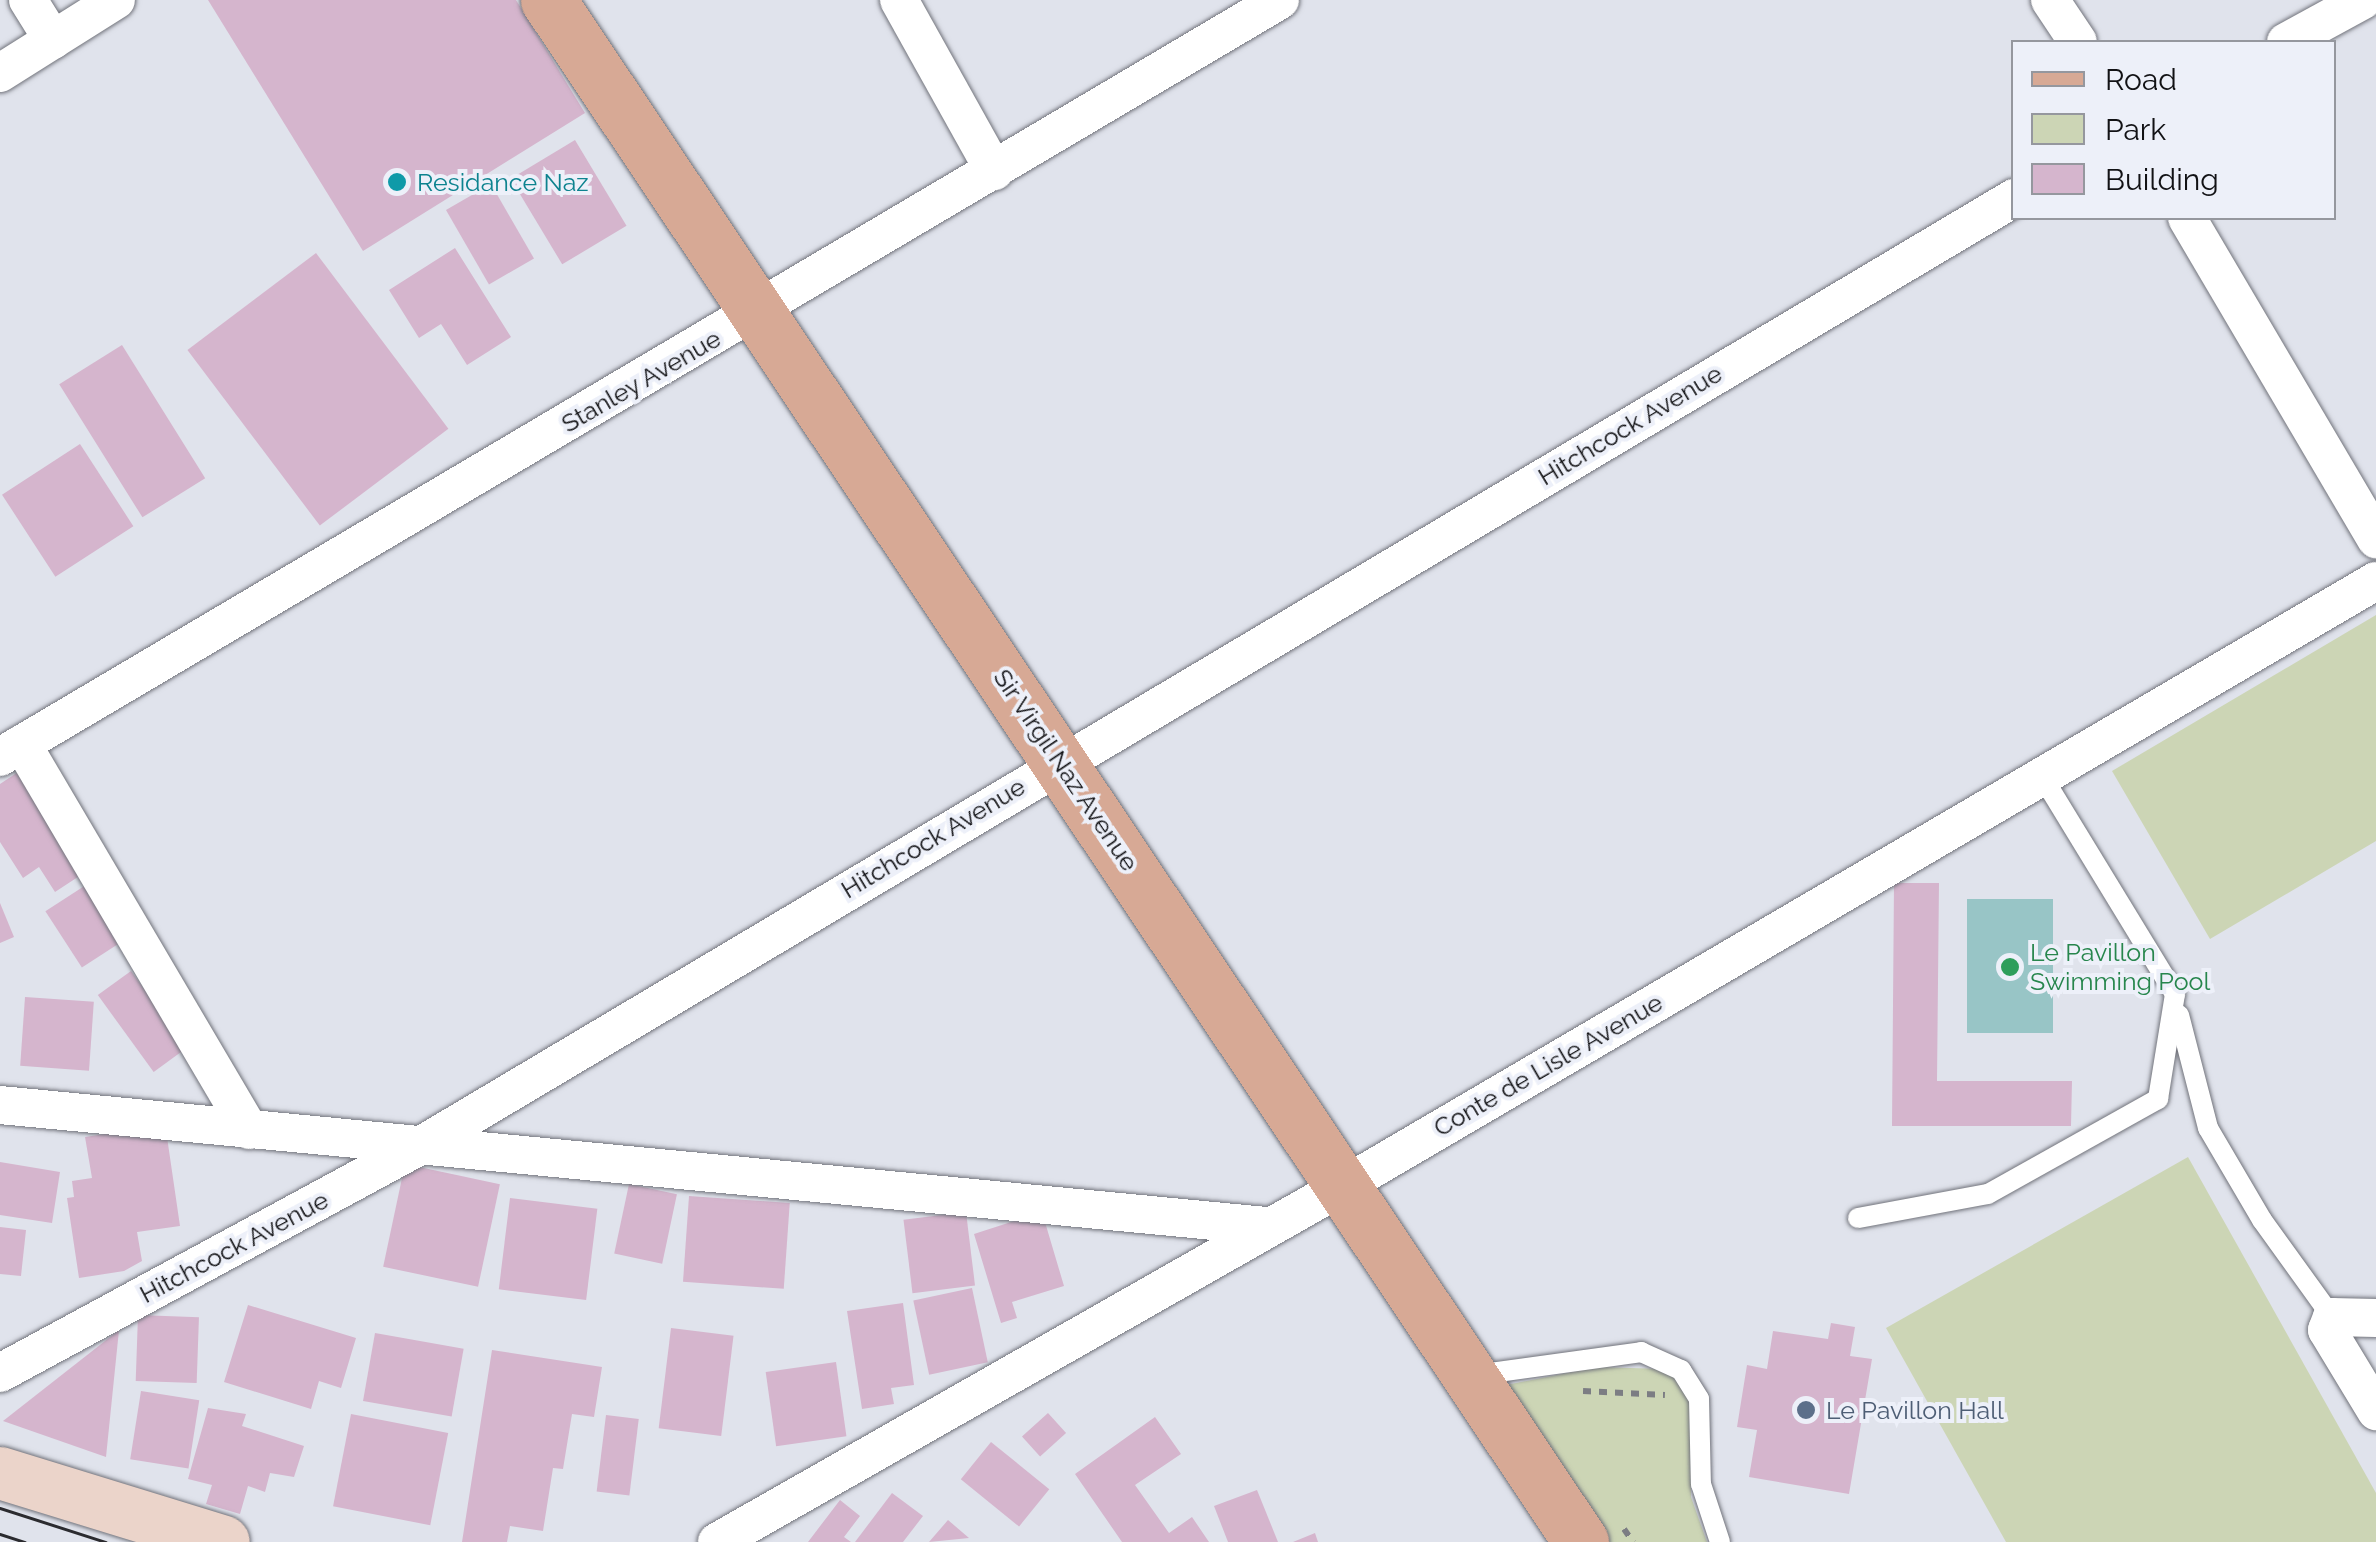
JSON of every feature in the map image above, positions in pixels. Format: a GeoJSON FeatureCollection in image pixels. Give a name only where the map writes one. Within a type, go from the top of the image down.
{"type":"FeatureCollection","features":[{"type":"Feature","properties":{"kind":"main road","name":"Sir Virgil Naz Avenue"},"geometry":{"type":"LineString","coordinates":[[548,0],[760,311],[1470,1376],[1597,1527]]}},
{"type":"Feature","properties":{"kind":"main road"},"geometry":{"type":"LineString","coordinates":[[0,1474],[224,1542]]}},
{"type":"Feature","properties":{"kind":"street"},"geometry":{"type":"LineString","coordinates":[[28,0],[53,40]]}},
{"type":"Feature","properties":{"kind":"street"},"geometry":{"type":"LineString","coordinates":[[0,73],[116,0]]}},
{"type":"Feature","properties":{"kind":"street"},"geometry":{"type":"LineString","coordinates":[[900,0],[994,171]]}},
{"type":"Feature","properties":{"kind":"street","name":"Stanley Avenue"},"geometry":{"type":"LineString","coordinates":[[11,751],[1280,0]]}},
{"type":"Feature","properties":{"kind":"street"},"geometry":{"type":"LineString","coordinates":[[2050,0],[2077,40]]}},
{"type":"Feature","properties":{"kind":"street"},"geometry":{"type":"LineString","coordinates":[[2290,40],[2363,0]]}},
{"type":"Feature","properties":{"kind":"street","name":"Hitchcock Avenue"},"geometry":{"type":"LineString","coordinates":[[0,1373],[420,1146],[1060,761],[2011,200]]}},
{"type":"Feature","properties":{"kind":"street"},"geometry":{"type":"LineString","coordinates":[[2188,220],[2376,539]]}},
{"type":"Feature","properties":{"kind":"street","name":"Conte de Lisle Avenue"},"geometry":{"type":"LineString","coordinates":[[716,1542],[1266,1226],[1343,1186],[2376,581]]}},
{"type":"Feature","properties":{"kind":"street"},"geometry":{"type":"LineString","coordinates":[[11,751],[249,1130]]}},
{"type":"Feature","properties":{"kind":"street"},"geometry":{"type":"LineString","coordinates":[[0,1105],[1266,1226]]}},
{"type":"Feature","properties":{"kind":"street"},"geometry":{"type":"LineString","coordinates":[[2376,1318],[2332,1317],[2327,1330],[2376,1411]]}},
{"type":"Feature","properties":{"kind":"lane"},"geometry":{"type":"LineString","coordinates":[[2042,776],[2176,1003],[2208,1128],[2262,1220],[2332,1317]]}},
{"type":"Feature","properties":{"kind":"lane"},"geometry":{"type":"LineString","coordinates":[[1858,1218],[1988,1194],[2147,1108],[2163,1087],[2176,1003]]}},
{"type":"Feature","properties":{"kind":"lane"},"geometry":{"type":"LineString","coordinates":[[1470,1376],[1641,1352],[1681,1370],[1699,1399],[1700,1484],[1720,1542]]}},
{"type":"Feature","properties":{"kind":"path"},"geometry":{"type":"LineString","coordinates":[[1573,1391],[1642,1390],[1671,1397]]}},
{"type":"Feature","properties":{"kind":"path"},"geometry":{"type":"LineString","coordinates":[[1597,1527],[1633,1542]]}},
{"type":"Feature","properties":{"kind":"green space"},"geometry":{"type":"Polygon","coordinates":[[[2376,615],[2376,841],[2210,939],[2112,771],[2376,615]]]}},
{"type":"Feature","properties":{"kind":"green space"},"geometry":{"type":"Polygon","coordinates":[[[2188,1157],[2376,1493],[2376,1542],[2006,1542],[1886,1328],[2188,1157]]]}},
{"type":"Feature","properties":{"kind":"green space"},"geometry":{"type":"Polygon","coordinates":[[[1597,1367],[1663,1369],[1679,1377],[1690,1396],[1691,1497],[1707,1542],[1601,1542],[1506,1385],[1597,1367]]]}},
{"type":"Feature","properties":{"kind":"shaded area","name":"Le Pavillon Swimming Pool"},"geometry":{"type":"Polygon","coordinates":[[[1967,899],[2053,899],[2053,1033],[1967,1033],[1967,899]]]}},
{"type":"Feature","properties":{"kind":"building","name":"Residance Naz"},"geometry":{"type":"Polygon","coordinates":[[[208,0],[516,0],[585,113],[363,251],[208,0]]]}},
{"type":"Feature","properties":{"kind":"building"},"geometry":{"type":"Polygon","coordinates":[[[575,140],[627,226],[562,264],[511,179],[575,140]]]}},
{"type":"Feature","properties":{"kind":"building"},"geometry":{"type":"Polygon","coordinates":[[[491,184],[534,258],[489,284],[446,210],[491,184]]]}},
{"type":"Feature","properties":{"kind":"building"},"geometry":{"type":"Polygon","coordinates":[[[455,248],[511,337],[467,365],[441,324],[419,338],[389,290],[455,248]]]}},
{"type":"Feature","properties":{"kind":"building"},"geometry":{"type":"Polygon","coordinates":[[[316,253],[448,429],[320,526],[187,350],[316,253]]]}},
{"type":"Feature","properties":{"kind":"building"},"geometry":{"type":"Polygon","coordinates":[[[122,345],[205,478],[142,517],[59,384],[122,345]]]}},
{"type":"Feature","properties":{"kind":"building"},"geometry":{"type":"Polygon","coordinates":[[[80,444],[133,526],[55,577],[2,495],[80,444]]]}},
{"type":"Feature","properties":{"kind":"building"},"geometry":{"type":"Polygon","coordinates":[[[21,770],[87,871],[55,892],[39,867],[23,878],[0,842],[0,784],[21,770]]]}},
{"type":"Feature","properties":{"kind":"building"},"geometry":{"type":"Polygon","coordinates":[[[89,883],[125,939],[82,968],[45,911],[89,883]]]}},
{"type":"Feature","properties":{"kind":"building"},"geometry":{"type":"Polygon","coordinates":[[[1894,883],[1939,883],[1937,1081],[2072,1081],[2071,1126],[1892,1126],[1894,883]]]}},
{"type":"Feature","properties":{"kind":"building"},"geometry":{"type":"Polygon","coordinates":[[[0,903],[14,937],[0,943],[0,903]]]}},
{"type":"Feature","properties":{"kind":"building"},"geometry":{"type":"Polygon","coordinates":[[[131,971],[187,1048],[154,1072],[98,995],[131,971]]]}},
{"type":"Feature","properties":{"kind":"building"},"geometry":{"type":"Polygon","coordinates":[[[25,997],[94,1002],[89,1071],[20,1066],[25,997]]]}},
{"type":"Feature","properties":{"kind":"building"},"geometry":{"type":"Polygon","coordinates":[[[157,1126],[167,1137],[180,1226],[137,1232],[142,1261],[124,1271],[79,1278],[67,1198],[74,1197],[72,1181],[92,1178],[85,1137],[157,1126]]]}},
{"type":"Feature","properties":{"kind":"building"},"geometry":{"type":"Polygon","coordinates":[[[0,1162],[60,1172],[52,1223],[0,1215],[0,1162]]]}},
{"type":"Feature","properties":{"kind":"building"},"geometry":{"type":"Polygon","coordinates":[[[405,1164],[500,1184],[478,1287],[383,1267],[405,1164]]]}},
{"type":"Feature","properties":{"kind":"building"},"geometry":{"type":"Polygon","coordinates":[[[629,1184],[677,1194],[662,1264],[614,1253],[629,1184]]]}},
{"type":"Feature","properties":{"kind":"building"},"geometry":{"type":"Polygon","coordinates":[[[689,1196],[790,1203],[784,1289],[683,1282],[689,1196]]]}},
{"type":"Feature","properties":{"kind":"building"},"geometry":{"type":"Polygon","coordinates":[[[510,1198],[597,1209],[586,1300],[499,1289],[510,1198]]]}},
{"type":"Feature","properties":{"kind":"building"},"geometry":{"type":"Polygon","coordinates":[[[966,1212],[975,1285],[912,1293],[903,1220],[966,1212]]]}},
{"type":"Feature","properties":{"kind":"building"},"geometry":{"type":"Polygon","coordinates":[[[1042,1212],[1064,1286],[1012,1302],[1017,1318],[1001,1323],[974,1234],[1042,1212]]]}},
{"type":"Feature","properties":{"kind":"building"},"geometry":{"type":"Polygon","coordinates":[[[0,1227],[26,1230],[21,1276],[0,1274],[0,1227]]]}},
{"type":"Feature","properties":{"kind":"building"},"geometry":{"type":"Polygon","coordinates":[[[972,1288],[988,1362],[929,1375],[913,1300],[972,1288]]]}},
{"type":"Feature","properties":{"kind":"building"},"geometry":{"type":"Polygon","coordinates":[[[903,1303],[914,1385],[891,1388],[894,1404],[862,1409],[847,1311],[903,1303]]]}},
{"type":"Feature","properties":{"kind":"building"},"geometry":{"type":"Polygon","coordinates":[[[248,1305],[356,1338],[341,1388],[319,1381],[311,1409],[224,1382],[248,1305]]]}},
{"type":"Feature","properties":{"kind":"building"},"geometry":{"type":"Polygon","coordinates":[[[138,1315],[199,1317],[197,1383],[136,1381],[138,1315]]]}},
{"type":"Feature","properties":{"kind":"building","name":"Le Pavillon Hall"},"geometry":{"type":"Polygon","coordinates":[[[1831,1323],[1855,1327],[1850,1356],[1872,1359],[1849,1494],[1749,1477],[1757,1430],[1737,1427],[1747,1365],[1767,1369],[1773,1331],[1828,1339],[1831,1323]]]}},
{"type":"Feature","properties":{"kind":"building"},"geometry":{"type":"Polygon","coordinates":[[[671,1328],[734,1336],[721,1436],[659,1428],[671,1328]]]}},
{"type":"Feature","properties":{"kind":"building"},"geometry":{"type":"Polygon","coordinates":[[[119,1330],[106,1457],[3,1421],[119,1330]]]}},
{"type":"Feature","properties":{"kind":"building"},"geometry":{"type":"Polygon","coordinates":[[[375,1333],[464,1349],[452,1417],[363,1401],[375,1333]]]}},
{"type":"Feature","properties":{"kind":"building"},"geometry":{"type":"Polygon","coordinates":[[[492,1350],[602,1367],[594,1417],[572,1414],[563,1469],[553,1468],[543,1531],[510,1526],[507,1542],[462,1542],[492,1350]]]}},
{"type":"Feature","properties":{"kind":"building"},"geometry":{"type":"Polygon","coordinates":[[[836,1362],[846,1436],[776,1446],[766,1372],[836,1362]]]}},
{"type":"Feature","properties":{"kind":"building"},"geometry":{"type":"Polygon","coordinates":[[[141,1391],[199,1400],[188,1468],[130,1459],[141,1391]]]}},
{"type":"Feature","properties":{"kind":"building"},"geometry":{"type":"Polygon","coordinates":[[[208,1408],[246,1414],[242,1426],[304,1446],[294,1477],[270,1473],[265,1492],[248,1486],[240,1514],[206,1504],[212,1485],[188,1479],[208,1408]]]}},
{"type":"Feature","properties":{"kind":"building"},"geometry":{"type":"Polygon","coordinates":[[[1048,1413],[1066,1433],[1040,1456],[1022,1436],[1048,1413]]]}},
{"type":"Feature","properties":{"kind":"building"},"geometry":{"type":"Polygon","coordinates":[[[351,1414],[448,1433],[430,1525],[333,1506],[351,1414]]]}},
{"type":"Feature","properties":{"kind":"building"},"geometry":{"type":"Polygon","coordinates":[[[606,1415],[639,1419],[629,1495],[597,1491],[606,1415]]]}},
{"type":"Feature","properties":{"kind":"building"},"geometry":{"type":"Polygon","coordinates":[[[1155,1417],[1181,1454],[1135,1485],[1169,1533],[1192,1517],[1209,1542],[1122,1542],[1075,1474],[1155,1417]]]}},
{"type":"Feature","properties":{"kind":"building"},"geometry":{"type":"Polygon","coordinates":[[[991,1442],[1049,1489],[1019,1527],[961,1479],[991,1442]]]}},
{"type":"Feature","properties":{"kind":"building"},"geometry":{"type":"Polygon","coordinates":[[[1257,1490],[1278,1542],[1228,1542],[1214,1506],[1257,1490]]]}},
{"type":"Feature","properties":{"kind":"building"},"geometry":{"type":"Polygon","coordinates":[[[892,1493],[923,1516],[903,1542],[855,1542],[892,1493]]]}},
{"type":"Feature","properties":{"kind":"building"},"geometry":{"type":"Polygon","coordinates":[[[840,1500],[860,1516],[844,1537],[851,1542],[808,1542],[840,1500]]]}},
{"type":"Feature","properties":{"kind":"building"},"geometry":{"type":"Polygon","coordinates":[[[948,1520],[969,1538],[929,1542],[948,1520]]]}},
{"type":"Feature","properties":{"kind":"building"},"geometry":{"type":"Polygon","coordinates":[[[1315,1533],[1318,1542],[1293,1542],[1315,1533]]]}},
{"type":"Feature","properties":{"kind":"tram line"},"geometry":{"type":"LineString","coordinates":[[0,1508],[106,1542]]}},
{"type":"Feature","properties":{"kind":"tram line"},"geometry":{"type":"LineString","coordinates":[[0,1534],[25,1542]]}},
{"type":"Feature","properties":{"kind":"place","name":"Residance Naz"},"geometry":{"type":"Point","coordinates":[397,182]}},
{"type":"Feature","properties":{"kind":"place","name":"Le Pavillon Swimming Pool"},"geometry":{"type":"Point","coordinates":[2010,967]}},
{"type":"Feature","properties":{"kind":"place","name":"Le Pavillon Hall"},"geometry":{"type":"Point","coordinates":[1806,1410]}}]}
